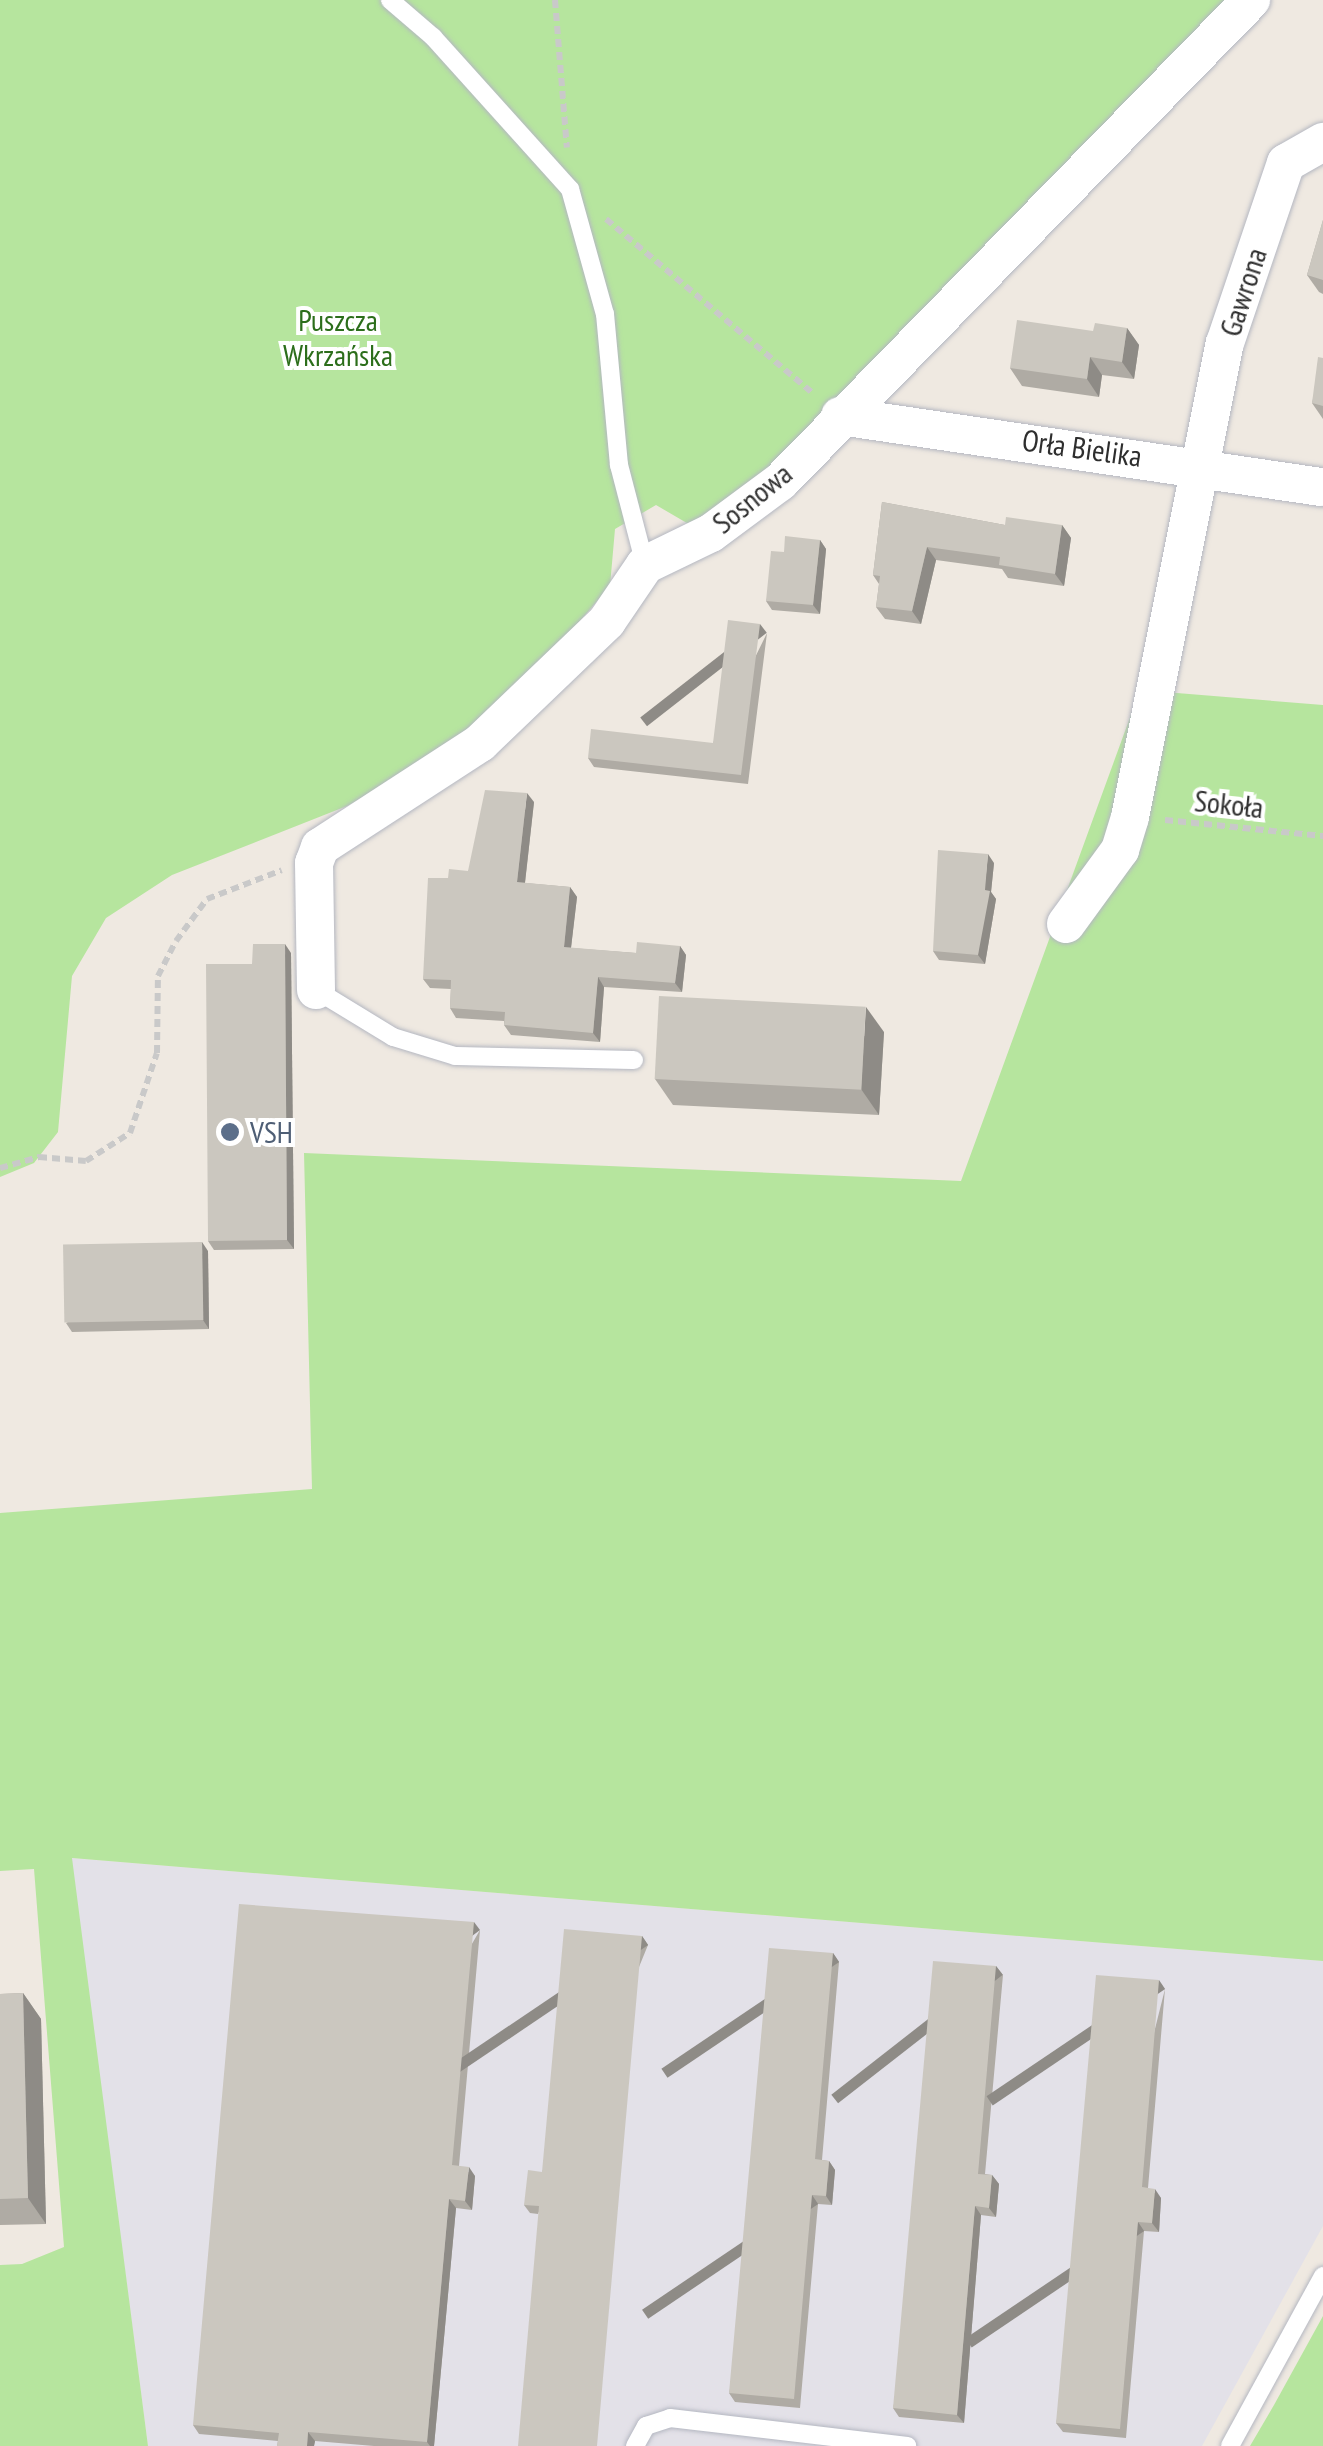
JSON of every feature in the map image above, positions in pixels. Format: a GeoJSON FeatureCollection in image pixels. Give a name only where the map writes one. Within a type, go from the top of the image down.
{"type":"FeatureCollection","features":[{"type":"Feature","properties":{"kind":"street","name":"Sosnowa"},"geometry":{"type":"LineString","coordinates":[[314,864],[320,847],[345,825],[480,743],[538,694],[607,621],[645,565],[711,532],[780,482],[840,416],[1251,0]]}},
{"type":"Feature","properties":{"kind":"street","name":"Gawrona"},"geometry":{"type":"LineString","coordinates":[[1066,924],[1120,850],[1130,817],[1225,343],[1286,163],[1323,142]]}},
{"type":"Feature","properties":{"kind":"street","name":"Orła Bielika"},"geometry":{"type":"LineString","coordinates":[[840,416],[1202,465],[1323,487]]}},
{"type":"Feature","properties":{"kind":"street"},"geometry":{"type":"LineString","coordinates":[[314,864],[316,990]]}},
{"type":"Feature","properties":{"kind":"lane"},"geometry":{"type":"LineString","coordinates":[[390,0],[433,37],[570,189],[605,314],[619,465],[645,565]]}},
{"type":"Feature","properties":{"kind":"lane"},"geometry":{"type":"LineString","coordinates":[[316,990],[393,1037],[456,1056],[634,1060]]}},
{"type":"Feature","properties":{"kind":"lane"},"geometry":{"type":"LineString","coordinates":[[1230,2446],[1323,2276]]}},
{"type":"Feature","properties":{"kind":"lane"},"geometry":{"type":"LineString","coordinates":[[635,2446],[646,2426],[670,2418],[906,2446]]}},
{"type":"Feature","properties":{"kind":"path"},"geometry":{"type":"LineString","coordinates":[[556,0],[570,189],[840,416]]}},
{"type":"Feature","properties":{"kind":"path","name":"Sokoła"},"geometry":{"type":"LineString","coordinates":[[1130,817],[1323,836]]}},
{"type":"Feature","properties":{"kind":"path"},"geometry":{"type":"LineString","coordinates":[[0,1168],[39,1157],[86,1161],[130,1133],[157,1053],[158,976],[176,942],[208,899],[259,875],[314,864]]}},
{"type":"Feature","properties":{"kind":"shaded area"},"geometry":{"type":"Polygon","coordinates":[[[71,1858],[1323,1961],[1323,2226],[1202,2446],[148,2446],[71,1858]]]}},
{"type":"Feature","properties":{"kind":"green space","name":"Puszcza Wkrzańska"},"geometry":{"type":"Polygon","coordinates":[[[0,0],[1233,0],[771,474],[692,526],[656,505],[615,529],[610,586],[512,700],[429,763],[347,806],[172,875],[106,918],[72,976],[58,1132],[34,1163],[0,1177],[0,0]]]}},
{"type":"Feature","properties":{"kind":"green space"},"geometry":{"type":"Polygon","coordinates":[[[1140,690],[1323,705],[1323,1961],[72,1858],[148,2446],[0,2446],[0,2265],[22,2264],[64,2247],[34,1869],[0,1871],[0,1513],[312,1489],[304,1153],[961,1181],[1140,690]]]}},
{"type":"Feature","properties":{"kind":"green space"},"geometry":{"type":"Polygon","coordinates":[[[1323,2316],[1323,2446],[1250,2446],[1274,2405],[1323,2316]]]}},
{"type":"Feature","properties":{"kind":"building"},"geometry":{"type":"Polygon","coordinates":[[[1323,220],[1323,280],[1307,275],[1323,220]]]}},
{"type":"Feature","properties":{"kind":"building"},"geometry":{"type":"Polygon","coordinates":[[[1017,320],[1093,331],[1095,323],[1127,328],[1122,362],[1090,357],[1087,379],[1010,368],[1017,320]]]}},
{"type":"Feature","properties":{"kind":"building"},"geometry":{"type":"Polygon","coordinates":[[[1318,357],[1323,358],[1323,406],[1312,403],[1318,357]]]}},
{"type":"Feature","properties":{"kind":"building"},"geometry":{"type":"Polygon","coordinates":[[[882,502],[1005,525],[1006,517],[1062,525],[1055,574],[999,565],[1000,557],[927,547],[912,611],[876,607],[880,576],[873,575],[882,502]]]}},
{"type":"Feature","properties":{"kind":"building"},"geometry":{"type":"Polygon","coordinates":[[[785,536],[820,540],[813,605],[766,601],[771,551],[784,552],[785,536]]]}},
{"type":"Feature","properties":{"kind":"building"},"geometry":{"type":"Polygon","coordinates":[[[728,620],[760,624],[741,775],[588,758],[591,729],[713,743],[728,620]]]}},
{"type":"Feature","properties":{"kind":"building"},"geometry":{"type":"Polygon","coordinates":[[[485,790],[527,793],[517,882],[570,887],[564,947],[636,953],[637,942],[680,946],[675,983],[598,977],[593,1033],[504,1025],[505,1012],[450,1008],[451,980],[423,979],[428,878],[448,878],[449,869],[468,871],[485,790]]]}},
{"type":"Feature","properties":{"kind":"building"},"geometry":{"type":"Polygon","coordinates":[[[938,850],[988,854],[985,890],[990,891],[978,955],[933,951],[938,850]]]}},
{"type":"Feature","properties":{"kind":"building"},"geometry":{"type":"Polygon","coordinates":[[[253,944],[285,944],[287,1240],[208,1241],[206,964],[252,964],[253,944]]]}},
{"type":"Feature","properties":{"kind":"building"},"geometry":{"type":"Polygon","coordinates":[[[659,996],[866,1007],[861,1090],[655,1079],[659,996]]]}},
{"type":"Feature","properties":{"kind":"building"},"geometry":{"type":"Polygon","coordinates":[[[202,1242],[203,1320],[64,1322],[63,1244],[202,1242]]]}},
{"type":"Feature","properties":{"kind":"building"},"geometry":{"type":"Polygon","coordinates":[[[239,1904],[474,1922],[452,2165],[469,2167],[465,2201],[449,2199],[427,2442],[308,2432],[307,2446],[277,2446],[279,2433],[193,2425],[239,1904]]]}},
{"type":"Feature","properties":{"kind":"building"},"geometry":{"type":"Polygon","coordinates":[[[564,1929],[642,1936],[597,2446],[518,2446],[539,2206],[524,2205],[528,2170],[542,2172],[564,1929]]]}},
{"type":"Feature","properties":{"kind":"building"},"geometry":{"type":"Polygon","coordinates":[[[769,1948],[833,1953],[815,2159],[829,2161],[826,2196],[812,2195],[794,2399],[729,2393],[769,1948]]]}},
{"type":"Feature","properties":{"kind":"building"},"geometry":{"type":"Polygon","coordinates":[[[933,1961],[996,1966],[978,2174],[992,2175],[989,2208],[975,2206],[957,2415],[893,2408],[933,1961]]]}},
{"type":"Feature","properties":{"kind":"building"},"geometry":{"type":"Polygon","coordinates":[[[1096,1975],[1159,1980],[1142,2187],[1155,2189],[1152,2223],[1138,2222],[1120,2429],[1056,2423],[1096,1975]]]}},
{"type":"Feature","properties":{"kind":"building"},"geometry":{"type":"Polygon","coordinates":[[[23,1993],[28,2198],[0,2199],[0,1994],[23,1993]]]}},
{"type":"Feature","properties":{"kind":"place","name":"VSH"},"geometry":{"type":"Point","coordinates":[230,1132]}}]}
